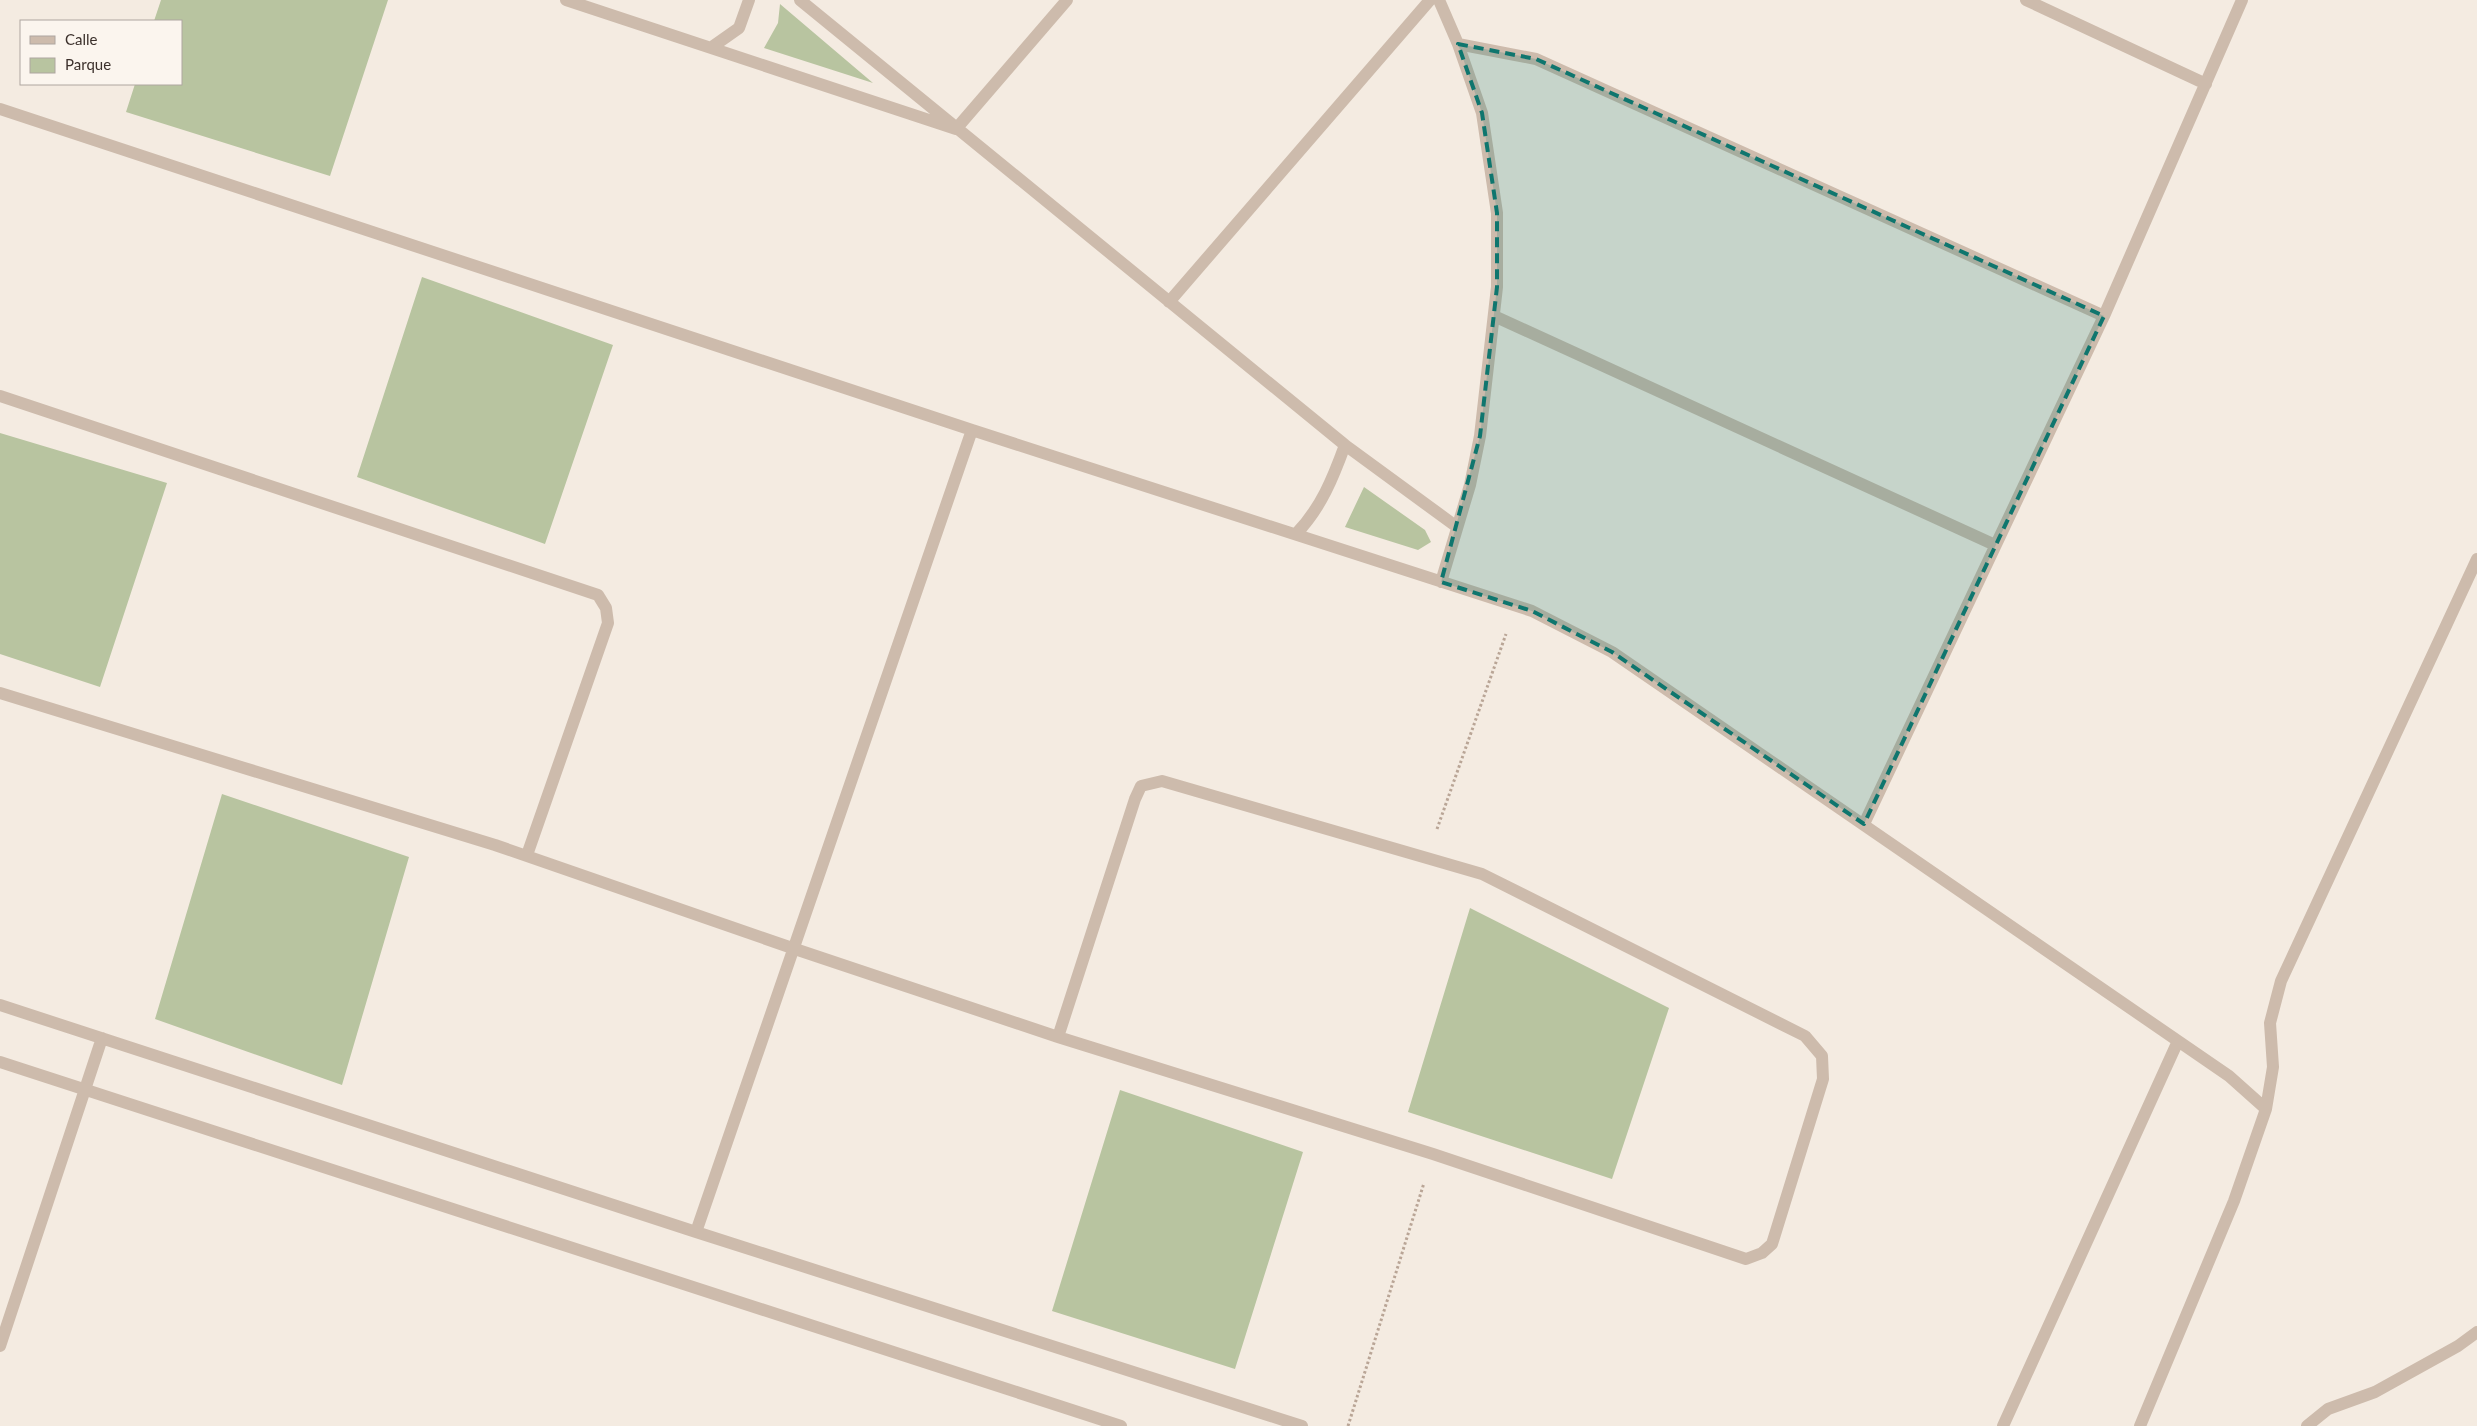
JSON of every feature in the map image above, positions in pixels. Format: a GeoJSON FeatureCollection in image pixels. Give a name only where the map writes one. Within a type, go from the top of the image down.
{"type":"FeatureCollection","features":[{"type":"Feature","properties":{"kind":"street"},"geometry":{"type":"LineString","coordinates":[[566,0],[956,129]]}},
{"type":"Feature","properties":{"kind":"street"},"geometry":{"type":"LineString","coordinates":[[712,47],[739,28],[749,0]]}},
{"type":"Feature","properties":{"kind":"street"},"geometry":{"type":"LineString","coordinates":[[800,0],[1345,445],[1457,526]]}},
{"type":"Feature","properties":{"kind":"street"},"geometry":{"type":"LineString","coordinates":[[956,129],[1067,0]]}},
{"type":"Feature","properties":{"kind":"street"},"geometry":{"type":"LineString","coordinates":[[1168,302],[1430,0]]}},
{"type":"Feature","properties":{"kind":"street"},"geometry":{"type":"LineString","coordinates":[[1439,0],[1458,44],[1482,113],[1497,213],[1497,287],[1480,436],[1470,484],[1441,582]]}},
{"type":"Feature","properties":{"kind":"street"},"geometry":{"type":"LineString","coordinates":[[2026,0],[2206,84]]}},
{"type":"Feature","properties":{"kind":"street"},"geometry":{"type":"LineString","coordinates":[[1864,824],[2104,316],[2242,0]]}},
{"type":"Feature","properties":{"kind":"street"},"geometry":{"type":"LineString","coordinates":[[1458,44],[1536,59],[2104,316]]}},
{"type":"Feature","properties":{"kind":"street"},"geometry":{"type":"LineString","coordinates":[[0,109],[972,430],[1532,611],[1612,652],[2229,1076],[2266,1109]]}},
{"type":"Feature","properties":{"kind":"street"},"geometry":{"type":"LineString","coordinates":[[1494,316],[1995,545]]}},
{"type":"Feature","properties":{"kind":"street"},"geometry":{"type":"LineString","coordinates":[[0,396],[598,595],[606,608],[608,623],[527,855]]}},
{"type":"Feature","properties":{"kind":"street"},"geometry":{"type":"LineString","coordinates":[[696,1232],[795,949],[972,430]]}},
{"type":"Feature","properties":{"kind":"street"},"geometry":{"type":"LineString","coordinates":[[1296,534],[1313,516],[1333,479],[1345,445]]}},
{"type":"Feature","properties":{"kind":"street"},"geometry":{"type":"LineString","coordinates":[[2140,1426],[2234,1201],[2266,1109],[2273,1067],[2270,1023],[2281,981],[2477,559]]}},
{"type":"Feature","properties":{"kind":"street"},"geometry":{"type":"LineString","coordinates":[[0,693],[527,855],[795,949],[1058,1037],[1433,1154],[1746,1259],[1762,1253],[1772,1244],[1823,1078],[1822,1056],[1805,1036],[1482,874],[1162,780],[1141,786],[1134,799],[1058,1037]]}},
{"type":"Feature","properties":{"kind":"street"},"geometry":{"type":"LineString","coordinates":[[0,1005],[696,1232],[1302,1426]]}},
{"type":"Feature","properties":{"kind":"street"},"geometry":{"type":"LineString","coordinates":[[0,1346],[102,1038]]}},
{"type":"Feature","properties":{"kind":"street"},"geometry":{"type":"LineString","coordinates":[[2003,1426],[2178,1041]]}},
{"type":"Feature","properties":{"kind":"street"},"geometry":{"type":"LineString","coordinates":[[0,1062],[1121,1426]]}},
{"type":"Feature","properties":{"kind":"street"},"geometry":{"type":"LineString","coordinates":[[2306,1426],[2328,1408],[2375,1392],[2458,1346],[2477,1332]]}},
{"type":"Feature","properties":{"kind":"path"},"geometry":{"type":"LineString","coordinates":[[1427,857],[1516,606]]}},
{"type":"Feature","properties":{"kind":"path"},"geometry":{"type":"LineString","coordinates":[[1348,1426],[1433,1154]]}},
{"type":"Feature","properties":{"kind":"highlighted area"},"geometry":{"type":"Polygon","coordinates":[[[1458,44],[1536,59],[2104,316],[1864,824],[1612,652],[1532,611],[1441,582],[1480,436],[1497,287],[1497,213],[1482,113],[1458,44]]]}},
{"type":"Feature","properties":{"kind":"green space"},"geometry":{"type":"Polygon","coordinates":[[[161,0],[388,0],[330,176],[126,112],[135,85],[182,85],[182,20],[154,20],[161,0]]]}},
{"type":"Feature","properties":{"kind":"green space"},"geometry":{"type":"Polygon","coordinates":[[[780,4],[873,83],[764,48],[778,23],[780,4]]]}},
{"type":"Feature","properties":{"kind":"green space"},"geometry":{"type":"Polygon","coordinates":[[[422,277],[613,345],[545,544],[357,477],[422,277]]]}},
{"type":"Feature","properties":{"kind":"green space"},"geometry":{"type":"Polygon","coordinates":[[[0,433],[167,483],[100,687],[0,654],[0,433]]]}},
{"type":"Feature","properties":{"kind":"green space"},"geometry":{"type":"Polygon","coordinates":[[[1364,487],[1425,530],[1431,542],[1418,550],[1345,527],[1364,487]]]}},
{"type":"Feature","properties":{"kind":"green space"},"geometry":{"type":"Polygon","coordinates":[[[222,794],[409,857],[342,1085],[155,1019],[222,794]]]}},
{"type":"Feature","properties":{"kind":"green space"},"geometry":{"type":"Polygon","coordinates":[[[1470,908],[1669,1008],[1612,1179],[1408,1112],[1470,908]]]}},
{"type":"Feature","properties":{"kind":"green space"},"geometry":{"type":"Polygon","coordinates":[[[1120,1090],[1303,1152],[1235,1369],[1052,1311],[1120,1090]]]}}]}
